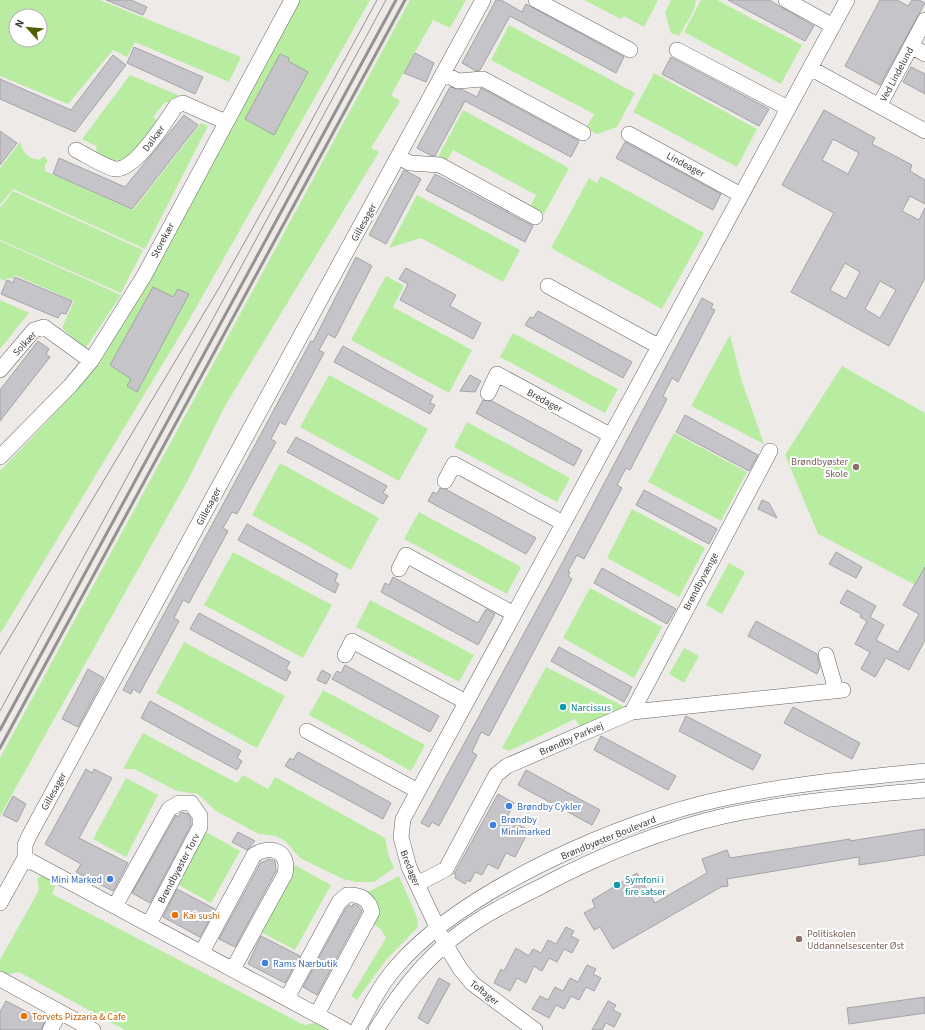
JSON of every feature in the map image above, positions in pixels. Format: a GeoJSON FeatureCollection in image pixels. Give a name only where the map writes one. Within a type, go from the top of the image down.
{"type":"FeatureCollection","features":[{"type":"Feature","properties":{"kind":"street","name":"Storekær"},"geometry":{"type":"LineString","coordinates":[[0,457],[70,386],[91,361],[144,276],[292,0]]}},
{"type":"Feature","properties":{"kind":"street","name":"Gillesager"},"geometry":{"type":"LineString","coordinates":[[24,858],[25,845],[29,836],[483,0]]}},
{"type":"Feature","properties":{"kind":"street"},"geometry":{"type":"LineString","coordinates":[[536,0],[630,50]]}},
{"type":"Feature","properties":{"kind":"street"},"geometry":{"type":"LineString","coordinates":[[786,0],[833,26]]}},
{"type":"Feature","properties":{"kind":"street"},"geometry":{"type":"LineString","coordinates":[[742,195],[847,0]]}},
{"type":"Feature","properties":{"kind":"street","name":"Ved Lindelund"},"geometry":{"type":"LineString","coordinates":[[879,106],[925,20]]}},
{"type":"Feature","properties":{"kind":"street"},"geometry":{"type":"LineString","coordinates":[[911,46],[925,54]]}},
{"type":"Feature","properties":{"kind":"street"},"geometry":{"type":"LineString","coordinates":[[677,50],[788,108]]}},
{"type":"Feature","properties":{"kind":"street","name":"Ved Lindelund"},"geometry":{"type":"LineString","coordinates":[[810,68],[925,131]]}},
{"type":"Feature","properties":{"kind":"street"},"geometry":{"type":"LineString","coordinates":[[444,73],[458,81],[484,79],[583,134]]}},
{"type":"Feature","properties":{"kind":"street","name":"Dalkær"},"geometry":{"type":"LineString","coordinates":[[76,150],[115,169],[126,166],[138,157],[176,106],[183,103],[226,122]]}},
{"type":"Feature","properties":{"kind":"street","name":"Lindeager"},"geometry":{"type":"LineString","coordinates":[[629,134],[742,195]]}},
{"type":"Feature","properties":{"kind":"street"},"geometry":{"type":"LineString","coordinates":[[398,157],[410,163],[440,165],[536,217]]}},
{"type":"Feature","properties":{"kind":"street","name":"Bredager"},"geometry":{"type":"LineString","coordinates":[[445,944],[409,867],[401,837],[403,819],[658,346],[742,195]]}},
{"type":"Feature","properties":{"kind":"street"},"geometry":{"type":"LineString","coordinates":[[548,286],[658,346]]}},
{"type":"Feature","properties":{"kind":"street","name":"Solkær"},"geometry":{"type":"LineString","coordinates":[[0,370],[34,330],[44,327],[91,361]]}},
{"type":"Feature","properties":{"kind":"street","name":"Bredager"},"geometry":{"type":"LineString","coordinates":[[488,392],[497,374],[610,435]]}},
{"type":"Feature","properties":{"kind":"street","name":"Brøndbyvænge"},"geometry":{"type":"LineString","coordinates":[[632,712],[770,451]]}},
{"type":"Feature","properties":{"kind":"street"},"geometry":{"type":"LineString","coordinates":[[445,481],[454,464],[563,523]]}},
{"type":"Feature","properties":{"kind":"street"},"geometry":{"type":"LineString","coordinates":[[399,569],[406,555],[514,614]]}},
{"type":"Feature","properties":{"kind":"street"},"geometry":{"type":"LineString","coordinates":[[345,655],[352,641],[466,702]]}},
{"type":"Feature","properties":{"kind":"street","name":"Brøndby Parkvej"},"geometry":{"type":"LineString","coordinates":[[417,884],[446,869],[500,770],[632,712],[839,690],[826,655]]}},
{"type":"Feature","properties":{"kind":"street"},"geometry":{"type":"LineString","coordinates":[[307,731],[418,791]]}},
{"type":"Feature","properties":{"kind":"street","name":"Brøndbyøster Boulevard"},"geometry":{"type":"LineString","coordinates":[[357,1030],[376,996],[396,967],[438,928],[481,898],[539,867],[596,840],[658,816],[719,799],[757,791],[925,771]]}},
{"type":"Feature","properties":{"kind":"street","name":"Brøndbyøster Boulevard"},"geometry":{"type":"LineString","coordinates":[[376,1030],[409,981],[422,965],[462,931],[570,871],[629,845],[658,835],[754,810],[925,790]]}},
{"type":"Feature","properties":{"kind":"street","name":"Brøndbyøster Torv"},"geometry":{"type":"LineString","coordinates":[[115,906],[169,809],[179,803],[191,803],[200,816],[200,827],[149,924]]}},
{"type":"Feature","properties":{"kind":"street"},"geometry":{"type":"LineString","coordinates":[[202,952],[254,856],[261,850],[270,849],[278,852],[284,858],[287,865],[285,874],[233,969]]}},
{"type":"Feature","properties":{"kind":"street"},"geometry":{"type":"LineString","coordinates":[[0,903],[24,858],[202,952],[345,1030]]}},
{"type":"Feature","properties":{"kind":"street"},"geometry":{"type":"LineString","coordinates":[[287,998],[339,902],[348,895],[360,896],[367,900],[371,906],[372,912],[317,1014]]}},
{"type":"Feature","properties":{"kind":"street","name":"Toftager"},"geometry":{"type":"LineString","coordinates":[[445,944],[461,970],[473,984],[536,1030]]}},
{"type":"Feature","properties":{"kind":"street"},"geometry":{"type":"LineString","coordinates":[[2,984],[60,1012],[91,1030]]}},
{"type":"Feature","properties":{"kind":"street"},"geometry":{"type":"LineString","coordinates":[[50,1030],[60,1012]]}},
{"type":"Feature","properties":{"kind":"green space"},"geometry":{"type":"Polygon","coordinates":[[[0,0],[100,0],[241,57],[229,82],[135,42],[127,57],[113,50],[68,104],[0,76],[0,0]]]}},
{"type":"Feature","properties":{"kind":"green space"},"geometry":{"type":"Polygon","coordinates":[[[298,0],[370,0],[185,327],[0,634],[0,471],[77,390],[101,361],[158,264],[298,0]]]}},
{"type":"Feature","properties":{"kind":"green space"},"geometry":{"type":"Polygon","coordinates":[[[410,0],[466,0],[450,28],[433,20],[391,95],[400,101],[371,148],[379,152],[226,404],[188,480],[0,816],[0,758],[410,0]]]}},
{"type":"Feature","properties":{"kind":"green space"},"geometry":{"type":"Polygon","coordinates":[[[584,0],[658,0],[644,27],[624,16],[621,19],[584,0]]]}},
{"type":"Feature","properties":{"kind":"green space"},"geometry":{"type":"Polygon","coordinates":[[[671,0],[696,0],[694,10],[679,36],[671,33],[665,13],[671,0]]]}},
{"type":"Feature","properties":{"kind":"green space"},"geometry":{"type":"Polygon","coordinates":[[[701,0],[717,0],[802,45],[781,84],[684,32],[701,0]]]}},
{"type":"Feature","properties":{"kind":"green space"},"geometry":{"type":"Polygon","coordinates":[[[509,25],[635,93],[617,127],[597,134],[586,128],[594,114],[491,60],[509,25]]]}},
{"type":"Feature","properties":{"kind":"green space"},"geometry":{"type":"Polygon","coordinates":[[[654,73],[757,129],[737,167],[633,112],[654,73]]]}},
{"type":"Feature","properties":{"kind":"green space"},"geometry":{"type":"Polygon","coordinates":[[[130,75],[183,97],[170,103],[165,102],[153,117],[158,121],[135,150],[125,159],[115,161],[97,153],[96,146],[82,139],[130,75]]]}},
{"type":"Feature","properties":{"kind":"green space"},"geometry":{"type":"Polygon","coordinates":[[[463,110],[569,168],[544,214],[530,207],[536,195],[453,150],[446,162],[438,157],[463,110]]]}},
{"type":"Feature","properties":{"kind":"green space"},"geometry":{"type":"Polygon","coordinates":[[[201,123],[208,126],[145,249],[13,189],[0,205],[0,168],[20,142],[24,152],[32,158],[39,160],[44,156],[48,161],[45,165],[45,171],[133,210],[201,123]]]}},
{"type":"Feature","properties":{"kind":"green space"},"geometry":{"type":"Polygon","coordinates":[[[601,176],[704,233],[662,309],[551,248],[589,178],[597,183],[601,176]]]}},
{"type":"Feature","properties":{"kind":"green space"},"geometry":{"type":"Polygon","coordinates":[[[13,191],[143,250],[121,293],[0,240],[0,208],[13,191]]]}},
{"type":"Feature","properties":{"kind":"green space"},"geometry":{"type":"Polygon","coordinates":[[[417,195],[520,250],[503,282],[421,238],[389,248],[417,195]]]}},
{"type":"Feature","properties":{"kind":"green space"},"geometry":{"type":"Polygon","coordinates":[[[0,241],[121,295],[85,349],[62,328],[74,301],[15,275],[13,279],[8,278],[4,281],[0,278],[0,241]]]}},
{"type":"Feature","properties":{"kind":"green space"},"geometry":{"type":"Polygon","coordinates":[[[386,276],[404,286],[393,307],[472,350],[449,393],[351,340],[386,276]]]}},
{"type":"Feature","properties":{"kind":"green space"},"geometry":{"type":"Polygon","coordinates":[[[0,300],[29,313],[0,349],[0,300]]]}},
{"type":"Feature","properties":{"kind":"green space"},"geometry":{"type":"Polygon","coordinates":[[[513,333],[618,389],[605,413],[500,357],[513,333]]]}},
{"type":"Feature","properties":{"kind":"green space"},"geometry":{"type":"Polygon","coordinates":[[[730,335],[742,382],[764,444],[691,406],[730,335]]]}},
{"type":"Feature","properties":{"kind":"green space"},"geometry":{"type":"Polygon","coordinates":[[[842,366],[925,413],[925,590],[818,534],[785,455],[842,366]]]}},
{"type":"Feature","properties":{"kind":"green space"},"geometry":{"type":"Polygon","coordinates":[[[329,375],[428,429],[399,481],[300,427],[329,375]]]}},
{"type":"Feature","properties":{"kind":"green space"},"geometry":{"type":"Polygon","coordinates":[[[467,422],[570,478],[557,502],[454,447],[467,422]]]}},
{"type":"Feature","properties":{"kind":"green space"},"geometry":{"type":"Polygon","coordinates":[[[674,433],[747,472],[721,521],[648,482],[674,433]]]}},
{"type":"Feature","properties":{"kind":"green space"},"geometry":{"type":"Polygon","coordinates":[[[280,463],[379,518],[351,570],[252,515],[280,463]]]}},
{"type":"Feature","properties":{"kind":"green space"},"geometry":{"type":"Polygon","coordinates":[[[632,509],[705,548],[679,597],[607,558],[632,509]]]}},
{"type":"Feature","properties":{"kind":"green space"},"geometry":{"type":"Polygon","coordinates":[[[419,512],[521,567],[507,594],[404,539],[419,512]]]}},
{"type":"Feature","properties":{"kind":"green space"},"geometry":{"type":"Polygon","coordinates":[[[233,552],[332,605],[303,658],[204,605],[233,552]]]}},
{"type":"Feature","properties":{"kind":"green space"},"geometry":{"type":"Polygon","coordinates":[[[729,563],[745,572],[722,614],[706,605],[729,563]]]}},
{"type":"Feature","properties":{"kind":"green space"},"geometry":{"type":"Polygon","coordinates":[[[590,588],[662,627],[634,678],[563,638],[590,588]]]}},
{"type":"Feature","properties":{"kind":"green space"},"geometry":{"type":"Polygon","coordinates":[[[370,600],[474,655],[459,682],[356,627],[370,600]]]}},
{"type":"Feature","properties":{"kind":"green space"},"geometry":{"type":"Polygon","coordinates":[[[184,642],[285,696],[257,748],[156,693],[184,642]]]}},
{"type":"Feature","properties":{"kind":"green space"},"geometry":{"type":"Polygon","coordinates":[[[684,648],[699,656],[684,683],[669,674],[684,648]]]}},
{"type":"Feature","properties":{"kind":"green space"},"geometry":{"type":"Polygon","coordinates":[[[546,667],[625,707],[580,727],[575,719],[509,751],[502,748],[546,667]]]}},
{"type":"Feature","properties":{"kind":"green space"},"geometry":{"type":"Polygon","coordinates":[[[323,690],[425,745],[411,771],[309,715],[323,690]]]}},
{"type":"Feature","properties":{"kind":"green space"},"geometry":{"type":"Polygon","coordinates":[[[143,733],[237,783],[243,775],[268,789],[275,777],[385,838],[389,857],[394,868],[374,882],[356,882],[343,879],[300,858],[285,841],[276,836],[259,834],[216,811],[198,794],[177,791],[134,769],[123,769],[143,733]]]}},
{"type":"Feature","properties":{"kind":"green space"},"geometry":{"type":"Polygon","coordinates":[[[126,778],[158,795],[126,857],[93,839],[126,778]]]}},
{"type":"Feature","properties":{"kind":"green space"},"geometry":{"type":"Polygon","coordinates":[[[204,831],[240,851],[211,903],[175,883],[204,831]]]}},
{"type":"Feature","properties":{"kind":"green space"},"geometry":{"type":"Polygon","coordinates":[[[295,865],[331,885],[295,950],[259,931],[295,865]]]}},
{"type":"Feature","properties":{"kind":"green space"},"geometry":{"type":"Polygon","coordinates":[[[44,875],[56,882],[52,894],[304,1025],[314,1023],[328,1030],[125,1030],[19,972],[5,975],[0,972],[0,960],[39,890],[37,878],[44,875]]]}},
{"type":"Feature","properties":{"kind":"green space"},"geometry":{"type":"Polygon","coordinates":[[[399,876],[417,917],[418,927],[386,960],[357,1000],[351,996],[386,938],[380,928],[374,925],[377,914],[360,891],[370,891],[399,876]]]}},
{"type":"Feature","properties":{"kind":"building"},"geometry":{"type":"Polygon","coordinates":[[[106,0],[131,0],[147,7],[143,15],[106,0]]]}},
{"type":"Feature","properties":{"kind":"building"},"geometry":{"type":"Polygon","coordinates":[[[496,0],[501,0],[522,12],[526,4],[624,57],[616,73],[510,16],[480,70],[476,71],[462,63],[496,0]]]}},
{"type":"Feature","properties":{"kind":"building"},"geometry":{"type":"Polygon","coordinates":[[[728,0],[769,0],[814,26],[805,41],[728,0]]]}},
{"type":"Feature","properties":{"kind":"building"},"geometry":{"type":"Polygon","coordinates":[[[880,0],[897,0],[908,6],[912,0],[919,0],[925,3],[880,85],[845,66],[880,0]]]}},
{"type":"Feature","properties":{"kind":"building"},"geometry":{"type":"Polygon","coordinates":[[[134,47],[203,77],[195,94],[127,63],[134,47]]]}},
{"type":"Feature","properties":{"kind":"building"},"geometry":{"type":"Polygon","coordinates":[[[415,53],[434,63],[426,82],[404,73],[415,53]]]}},
{"type":"Feature","properties":{"kind":"building"},"geometry":{"type":"Polygon","coordinates":[[[280,54],[289,58],[288,61],[308,72],[274,135],[245,119],[280,54]]]}},
{"type":"Feature","properties":{"kind":"building"},"geometry":{"type":"Polygon","coordinates":[[[113,55],[126,65],[75,132],[0,99],[0,79],[71,110],[113,55]]]}},
{"type":"Feature","properties":{"kind":"building"},"geometry":{"type":"Polygon","coordinates":[[[671,57],[769,109],[759,126],[662,74],[671,57]]]}},
{"type":"Feature","properties":{"kind":"building"},"geometry":{"type":"Polygon","coordinates":[[[911,67],[925,74],[925,94],[903,82],[911,67]]]}},
{"type":"Feature","properties":{"kind":"building"},"geometry":{"type":"Polygon","coordinates":[[[450,87],[463,90],[477,97],[481,88],[579,141],[571,157],[465,101],[435,156],[430,155],[417,148],[450,87]]]}},
{"type":"Feature","properties":{"kind":"building"},"geometry":{"type":"Polygon","coordinates":[[[824,110],[875,138],[872,144],[912,165],[910,171],[925,180],[925,204],[910,196],[902,211],[919,220],[925,208],[925,278],[889,346],[791,292],[834,213],[782,185],[824,110]],[[833,139],[822,160],[848,174],[859,153],[833,139]],[[845,263],[830,290],[846,299],[860,272],[845,263]],[[880,281],[865,309],[880,318],[896,290],[880,281]]]}},
{"type":"Feature","properties":{"kind":"building"},"geometry":{"type":"Polygon","coordinates":[[[184,115],[198,125],[132,209],[53,174],[59,158],[125,187],[184,115]]]}},
{"type":"Feature","properties":{"kind":"building"},"geometry":{"type":"Polygon","coordinates":[[[0,131],[17,143],[0,165],[0,131]]]}},
{"type":"Feature","properties":{"kind":"building"},"geometry":{"type":"Polygon","coordinates":[[[625,142],[721,194],[713,210],[616,158],[625,142]]]}},
{"type":"Feature","properties":{"kind":"building"},"geometry":{"type":"Polygon","coordinates":[[[404,170],[421,179],[386,244],[369,235],[404,170]]]}},
{"type":"Feature","properties":{"kind":"building"},"geometry":{"type":"Polygon","coordinates":[[[435,174],[533,226],[525,242],[426,190],[435,174]]]}},
{"type":"Feature","properties":{"kind":"building"},"geometry":{"type":"Polygon","coordinates":[[[356,257],[372,266],[335,338],[328,334],[319,350],[324,353],[285,425],[280,422],[271,439],[276,442],[237,514],[232,512],[223,528],[228,531],[189,603],[183,600],[174,618],[179,621],[140,693],[133,689],[131,694],[123,690],[311,341],[313,342],[356,257]]]}},
{"type":"Feature","properties":{"kind":"building"},"geometry":{"type":"Polygon","coordinates":[[[406,268],[456,295],[450,306],[481,323],[473,339],[400,300],[408,284],[399,279],[406,268]]]}},
{"type":"Feature","properties":{"kind":"building"},"geometry":{"type":"Polygon","coordinates":[[[15,277],[72,301],[66,314],[61,313],[58,318],[1,294],[7,280],[13,283],[15,277]]]}},
{"type":"Feature","properties":{"kind":"building"},"geometry":{"type":"Polygon","coordinates":[[[153,287],[173,297],[178,289],[189,294],[137,392],[127,386],[131,379],[110,365],[153,287]]]}},
{"type":"Feature","properties":{"kind":"building"},"geometry":{"type":"Polygon","coordinates":[[[702,298],[713,304],[711,308],[715,310],[678,382],[672,378],[663,396],[667,399],[630,470],[626,468],[617,485],[622,488],[584,559],[577,555],[568,571],[570,572],[568,576],[572,579],[489,736],[481,732],[472,752],[477,755],[439,826],[432,822],[429,827],[421,823],[560,567],[702,298]]]}},
{"type":"Feature","properties":{"kind":"building"},"geometry":{"type":"Polygon","coordinates":[[[538,311],[632,362],[623,378],[525,325],[530,317],[533,318],[538,311]]]}},
{"type":"Feature","properties":{"kind":"building"},"geometry":{"type":"Polygon","coordinates":[[[38,341],[49,349],[46,354],[50,357],[0,421],[0,390],[38,341]]]}},
{"type":"Feature","properties":{"kind":"building"},"geometry":{"type":"Polygon","coordinates":[[[343,346],[433,396],[430,403],[435,405],[430,414],[334,362],[343,346]]]}},
{"type":"Feature","properties":{"kind":"building"},"geometry":{"type":"Polygon","coordinates":[[[470,375],[481,381],[475,392],[460,391],[470,375]]]}},
{"type":"Feature","properties":{"kind":"building"},"geometry":{"type":"Polygon","coordinates":[[[483,400],[492,401],[582,450],[574,466],[476,413],[483,400]]]}},
{"type":"Feature","properties":{"kind":"building"},"geometry":{"type":"Polygon","coordinates":[[[685,415],[758,455],[749,471],[676,432],[685,415]]]}},
{"type":"Feature","properties":{"kind":"building"},"geometry":{"type":"Polygon","coordinates":[[[296,437],[387,486],[383,493],[388,496],[383,504],[287,452],[296,437]]]}},
{"type":"Feature","properties":{"kind":"building"},"geometry":{"type":"Polygon","coordinates":[[[440,488],[447,490],[536,538],[526,554],[428,501],[433,492],[437,494],[440,488]]]}},
{"type":"Feature","properties":{"kind":"building"},"geometry":{"type":"Polygon","coordinates":[[[644,490],[717,529],[709,544],[636,505],[644,490]]]}},
{"type":"Feature","properties":{"kind":"building"},"geometry":{"type":"Polygon","coordinates":[[[762,500],[769,503],[777,518],[758,509],[762,500]]]}},
{"type":"Feature","properties":{"kind":"building"},"geometry":{"type":"Polygon","coordinates":[[[247,524],[338,574],[335,581],[339,584],[335,593],[238,540],[247,524]]]}},
{"type":"Feature","properties":{"kind":"building"},"geometry":{"type":"Polygon","coordinates":[[[836,552],[862,567],[856,578],[829,564],[836,552]]]}},
{"type":"Feature","properties":{"kind":"building"},"geometry":{"type":"Polygon","coordinates":[[[925,567],[925,640],[909,670],[886,658],[875,677],[861,669],[870,652],[855,644],[867,621],[860,617],[861,614],[840,603],[847,590],[876,606],[870,617],[884,625],[876,640],[898,652],[919,614],[903,605],[925,567]]]}},
{"type":"Feature","properties":{"kind":"building"},"geometry":{"type":"Polygon","coordinates":[[[602,568],[676,609],[667,624],[594,583],[602,568]]]}},
{"type":"Feature","properties":{"kind":"building"},"geometry":{"type":"Polygon","coordinates":[[[393,577],[478,623],[486,609],[495,614],[478,645],[381,592],[385,583],[389,585],[393,577]]]}},
{"type":"Feature","properties":{"kind":"building"},"geometry":{"type":"Polygon","coordinates":[[[199,613],[290,662],[286,669],[291,672],[286,681],[190,629],[199,613]]]}},
{"type":"Feature","properties":{"kind":"building"},"geometry":{"type":"Polygon","coordinates":[[[756,621],[817,654],[820,667],[817,674],[748,636],[756,621]]]}},
{"type":"Feature","properties":{"kind":"building"},"geometry":{"type":"Polygon","coordinates":[[[559,647],[632,687],[624,702],[551,661],[559,647]]]}},
{"type":"Feature","properties":{"kind":"building"},"geometry":{"type":"Polygon","coordinates":[[[345,665],[439,716],[430,732],[332,679],[337,671],[341,673],[345,665]]]}},
{"type":"Feature","properties":{"kind":"building"},"geometry":{"type":"Polygon","coordinates":[[[88,669],[104,678],[78,727],[62,719],[88,669]]]}},
{"type":"Feature","properties":{"kind":"building"},"geometry":{"type":"Polygon","coordinates":[[[322,670],[331,675],[326,684],[317,680],[322,670]]]}},
{"type":"Feature","properties":{"kind":"building"},"geometry":{"type":"Polygon","coordinates":[[[150,701],[241,751],[237,758],[242,761],[237,770],[141,718],[150,701]]]}},
{"type":"Feature","properties":{"kind":"building"},"geometry":{"type":"Polygon","coordinates":[[[793,707],[860,743],[852,759],[784,723],[793,707]]]}},
{"type":"Feature","properties":{"kind":"building"},"geometry":{"type":"Polygon","coordinates":[[[686,716],[761,755],[753,770],[679,731],[686,716]]]}},
{"type":"Feature","properties":{"kind":"building"},"geometry":{"type":"Polygon","coordinates":[[[601,736],[676,776],[668,790],[594,750],[601,736]]]}},
{"type":"Feature","properties":{"kind":"building"},"geometry":{"type":"Polygon","coordinates":[[[298,752],[391,803],[383,819],[285,766],[290,758],[293,760],[298,752]]]}},
{"type":"Feature","properties":{"kind":"building"},"geometry":{"type":"Polygon","coordinates":[[[86,769],[92,773],[94,769],[112,778],[79,838],[128,863],[113,891],[76,872],[81,864],[45,844],[86,769]]]}},
{"type":"Feature","properties":{"kind":"building"},"geometry":{"type":"Polygon","coordinates":[[[526,770],[600,810],[592,825],[518,785],[526,770]]]}},
{"type":"Feature","properties":{"kind":"building"},"geometry":{"type":"Polygon","coordinates":[[[498,794],[514,803],[506,819],[529,830],[515,857],[506,853],[498,869],[488,864],[482,875],[475,872],[470,882],[467,880],[465,884],[455,878],[456,875],[454,874],[498,794]]]}},
{"type":"Feature","properties":{"kind":"building"},"geometry":{"type":"Polygon","coordinates":[[[13,796],[26,804],[17,822],[3,815],[13,796]]]}},
{"type":"Feature","properties":{"kind":"building"},"geometry":{"type":"Polygon","coordinates":[[[181,812],[188,814],[191,819],[191,825],[150,903],[132,893],[176,815],[178,817],[181,812]]]}},
{"type":"Feature","properties":{"kind":"building"},"geometry":{"type":"Polygon","coordinates":[[[925,829],[925,855],[859,865],[859,857],[727,879],[728,886],[721,887],[613,949],[600,927],[594,930],[584,913],[595,907],[592,900],[637,873],[655,903],[707,873],[702,859],[727,850],[730,858],[925,829]]]}},
{"type":"Feature","properties":{"kind":"building"},"geometry":{"type":"Polygon","coordinates":[[[238,832],[255,841],[247,850],[232,842],[238,832]]]}},
{"type":"Feature","properties":{"kind":"building"},"geometry":{"type":"Polygon","coordinates":[[[268,859],[275,861],[276,871],[235,947],[219,939],[261,862],[268,859]]]}},
{"type":"Feature","properties":{"kind":"building"},"geometry":{"type":"Polygon","coordinates":[[[177,889],[215,909],[200,937],[163,917],[177,889]]]}},
{"type":"Feature","properties":{"kind":"building"},"geometry":{"type":"Polygon","coordinates":[[[353,904],[358,906],[362,911],[317,995],[303,987],[346,908],[349,905],[352,907],[353,904]]]}},
{"type":"Feature","properties":{"kind":"building"},"geometry":{"type":"Polygon","coordinates":[[[566,927],[574,931],[571,936],[579,940],[572,953],[564,949],[557,962],[549,958],[542,971],[534,966],[526,983],[517,978],[510,991],[494,983],[501,969],[504,971],[516,948],[529,956],[533,949],[541,953],[548,940],[556,944],[566,927]]]}},
{"type":"Feature","properties":{"kind":"building"},"geometry":{"type":"Polygon","coordinates":[[[261,936],[300,956],[285,983],[248,964],[261,936]]]}},
{"type":"Feature","properties":{"kind":"building"},"geometry":{"type":"Polygon","coordinates":[[[587,965],[596,969],[593,974],[601,978],[594,991],[586,987],[579,1000],[571,996],[564,1009],[556,1005],[549,1018],[532,1009],[540,996],[548,1000],[555,987],[563,991],[570,978],[578,982],[587,965]]]}},
{"type":"Feature","properties":{"kind":"building"},"geometry":{"type":"Polygon","coordinates":[[[439,978],[450,984],[428,1024],[418,1018],[439,978]]]}},
{"type":"Feature","properties":{"kind":"building"},"geometry":{"type":"Polygon","coordinates":[[[925,997],[925,1013],[849,1024],[847,1008],[925,997]]]}},
{"type":"Feature","properties":{"kind":"building"},"geometry":{"type":"Polygon","coordinates":[[[6,1001],[45,1021],[41,1030],[0,1030],[0,1012],[6,1001]]]}},
{"type":"Feature","properties":{"kind":"building"},"geometry":{"type":"Polygon","coordinates":[[[608,1001],[616,1005],[613,1010],[621,1014],[614,1027],[606,1023],[602,1030],[592,1030],[608,1001]]]}},
{"type":"Feature","properties":{"kind":"tram line"},"geometry":{"type":"LineString","coordinates":[[0,654],[219,288],[377,0]]}},
{"type":"Feature","properties":{"kind":"tram line"},"geometry":{"type":"LineString","coordinates":[[0,711],[386,0]]}},
{"type":"Feature","properties":{"kind":"railway"},"geometry":{"type":"LineString","coordinates":[[0,730],[396,0]]}},
{"type":"Feature","properties":{"kind":"railway"},"geometry":{"type":"LineString","coordinates":[[0,748],[405,0]]}},
{"type":"Feature","properties":{"kind":"place","name":"Brøndbyøster Skole"},"geometry":{"type":"Point","coordinates":[856,467]}},
{"type":"Feature","properties":{"kind":"place","name":"Narcissus"},"geometry":{"type":"Point","coordinates":[563,707]}},
{"type":"Feature","properties":{"kind":"place","name":"Brøndby Cykler"},"geometry":{"type":"Point","coordinates":[509,806]}},
{"type":"Feature","properties":{"kind":"place","name":"Brøndby Minimarked"},"geometry":{"type":"Point","coordinates":[493,825]}},
{"type":"Feature","properties":{"kind":"place","name":"Mini Marked"},"geometry":{"type":"Point","coordinates":[110,879]}},
{"type":"Feature","properties":{"kind":"place","name":"Symfoni i fire satser"},"geometry":{"type":"Point","coordinates":[617,885]}},
{"type":"Feature","properties":{"kind":"place","name":"Kai sushi"},"geometry":{"type":"Point","coordinates":[175,915]}},
{"type":"Feature","properties":{"kind":"place","name":"Politiskolen Uddannelsescenter Øst"},"geometry":{"type":"Point","coordinates":[799,939]}},
{"type":"Feature","properties":{"kind":"place","name":"Rams Nærbutik"},"geometry":{"type":"Point","coordinates":[265,963]}},
{"type":"Feature","properties":{"kind":"place","name":"Torvets Pizzaria & Cafe"},"geometry":{"type":"Point","coordinates":[24,1016]}}]}
